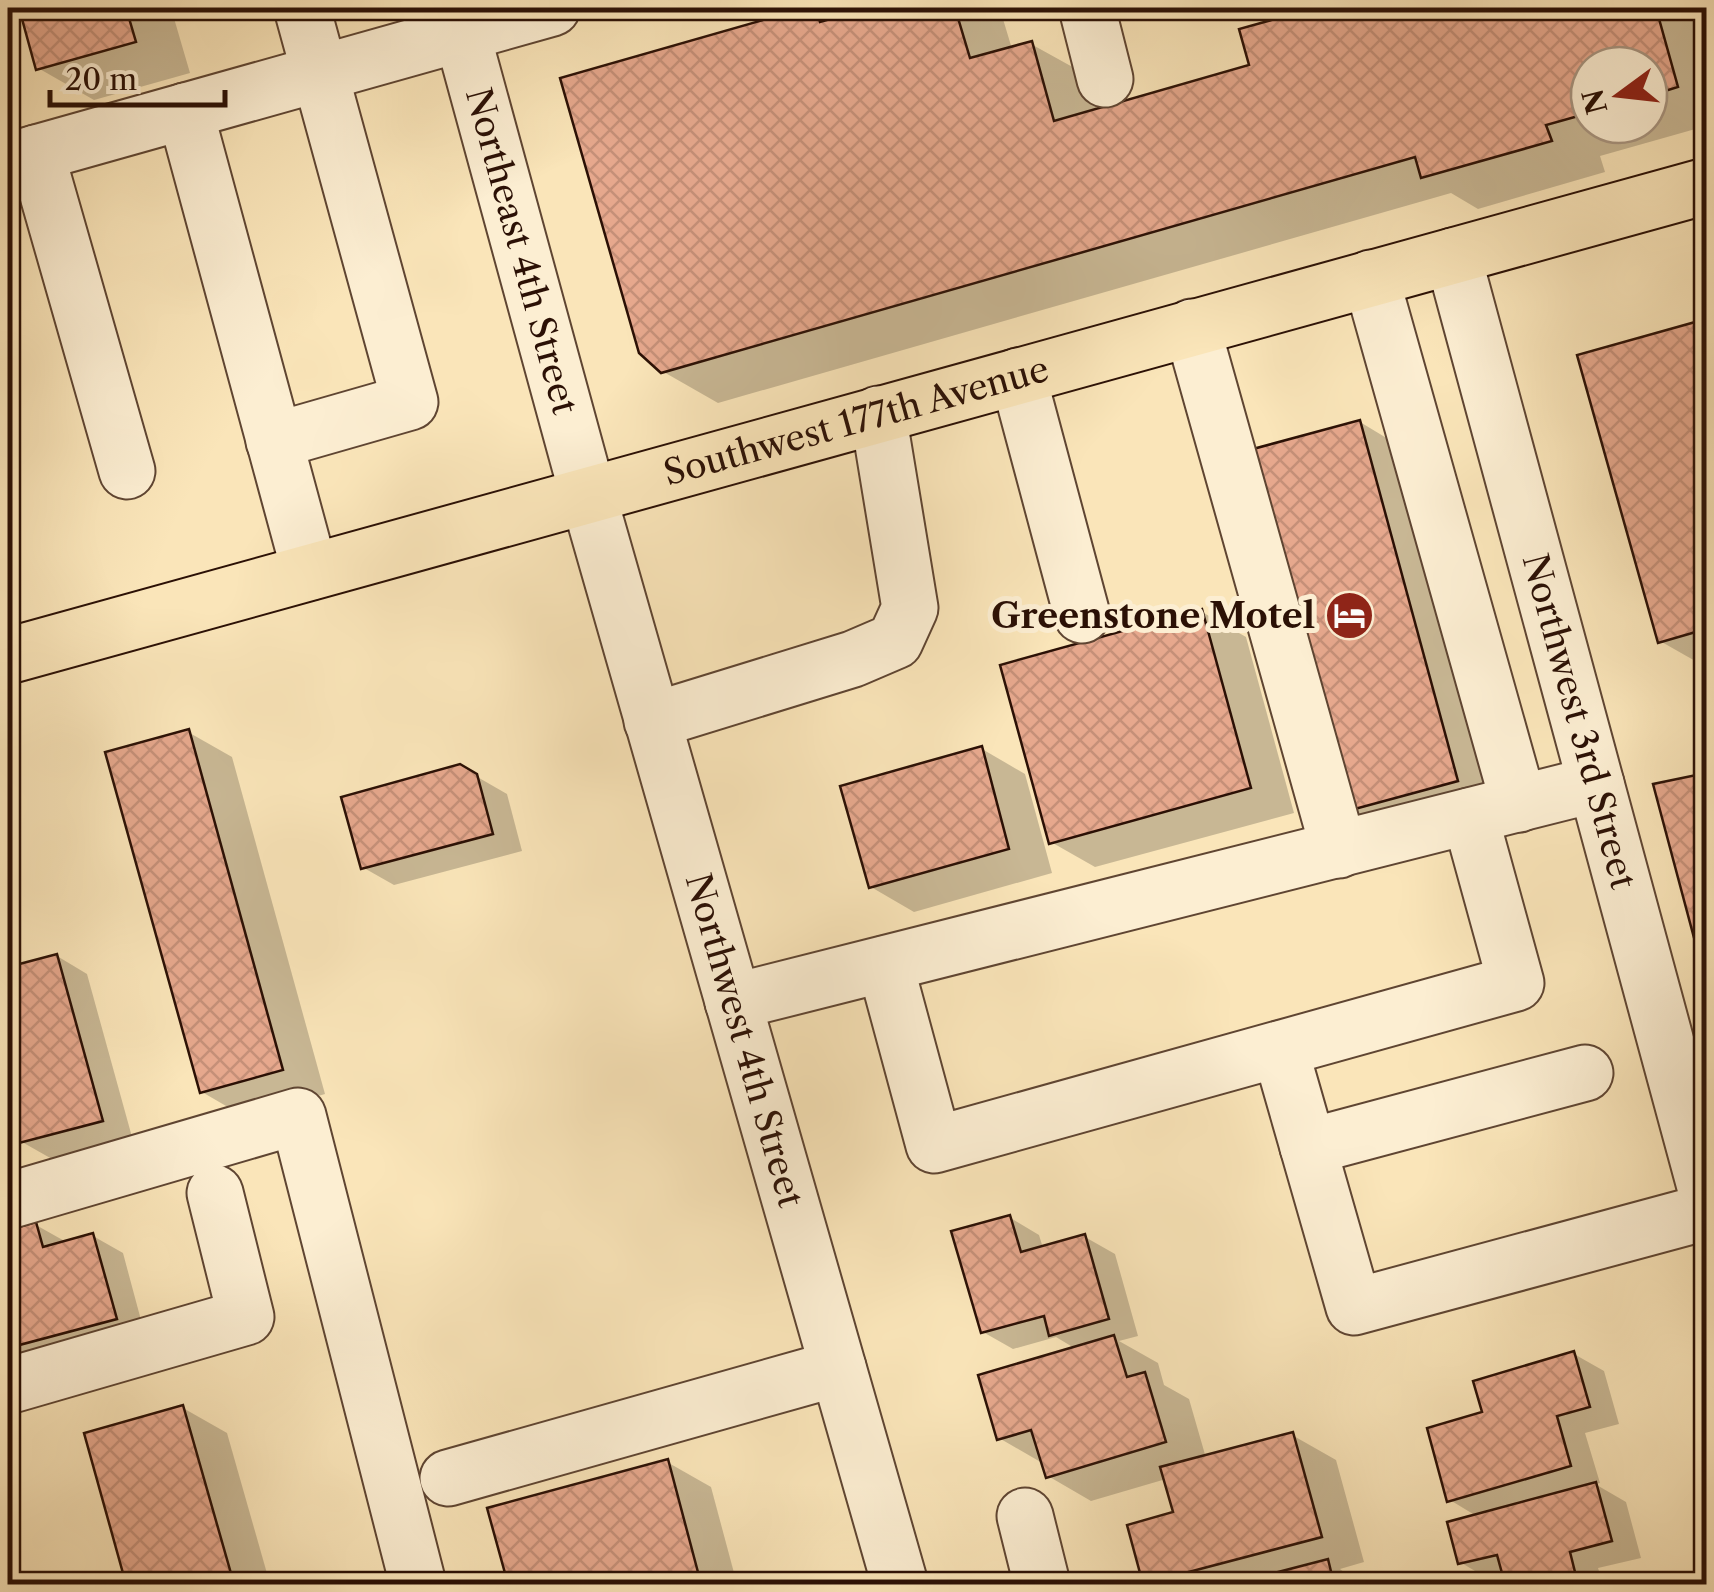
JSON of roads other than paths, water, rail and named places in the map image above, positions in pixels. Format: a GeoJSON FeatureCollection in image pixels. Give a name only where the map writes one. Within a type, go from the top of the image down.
{"type":"FeatureCollection","features":[{"type":"Feature","properties":{"kind":"main road","name":"Southwest 177th Avenue"},"geometry":{"type":"LineString","coordinates":[[8,656],[1706,186]]}},
{"type":"Feature","properties":{"kind":"street"},"geometry":{"type":"LineString","coordinates":[[274,441],[410,402],[302,8]]}},
{"type":"Feature","properties":{"kind":"street"},"geometry":{"type":"LineString","coordinates":[[127,471],[22,157],[320,73],[458,20],[552,8]]}},
{"type":"Feature","properties":{"kind":"street"},"geometry":{"type":"LineString","coordinates":[[1087,8],[1106,79]]}},
{"type":"Feature","properties":{"kind":"street","name":"Northeast 4th Street"},"geometry":{"type":"LineString","coordinates":[[458,20],[588,495]]}},
{"type":"Feature","properties":{"kind":"street"},"geometry":{"type":"LineString","coordinates":[[184,112],[310,572]]}},
{"type":"Feature","properties":{"kind":"street","name":"Northwest 3rd Street"},"geometry":{"type":"LineString","coordinates":[[1453,256],[1706,1190]]}},
{"type":"Feature","properties":{"kind":"street"},"geometry":{"type":"LineString","coordinates":[[885,964],[934,1145],[1516,983],[1494,810],[1370,278]]}},
{"type":"Feature","properties":{"kind":"street"},"geometry":{"type":"LineString","coordinates":[[1192,328],[1339,850]]}},
{"type":"Feature","properties":{"kind":"street"},"geometry":{"type":"LineString","coordinates":[[1018,376],[1082,615]]}},
{"type":"Feature","properties":{"kind":"street"},"geometry":{"type":"LineString","coordinates":[[652,721],[853,659],[895,641],[910,608],[878,414]]}},
{"type":"Feature","properties":{"kind":"street","name":"Northwest 4th Street"},"geometry":{"type":"LineString","coordinates":[[588,495],[900,1584]]}},
{"type":"Feature","properties":{"kind":"street"},"geometry":{"type":"LineString","coordinates":[[733,1002],[1596,784]]}},
{"type":"Feature","properties":{"kind":"street"},"geometry":{"type":"LineString","coordinates":[[1280,1049],[1354,1308],[1706,1212]]}},
{"type":"Feature","properties":{"kind":"street"},"geometry":{"type":"LineString","coordinates":[[1308,1147],[1584,1073]]}},
{"type":"Feature","properties":{"kind":"street"},"geometry":{"type":"LineString","coordinates":[[8,1201],[298,1116],[418,1584]]}},
{"type":"Feature","properties":{"kind":"street"},"geometry":{"type":"LineString","coordinates":[[8,1386],[246,1317],[215,1193]]}},
{"type":"Feature","properties":{"kind":"street"},"geometry":{"type":"LineString","coordinates":[[448,1478],[838,1368]]}},
{"type":"Feature","properties":{"kind":"street"},"geometry":{"type":"LineString","coordinates":[[1024,1516],[1042,1584]]}},
{"type":"Feature","properties":{"kind":"place","name":"Greenstone Motel"},"geometry":{"type":"Point","coordinates":[1350,616]}}]}
